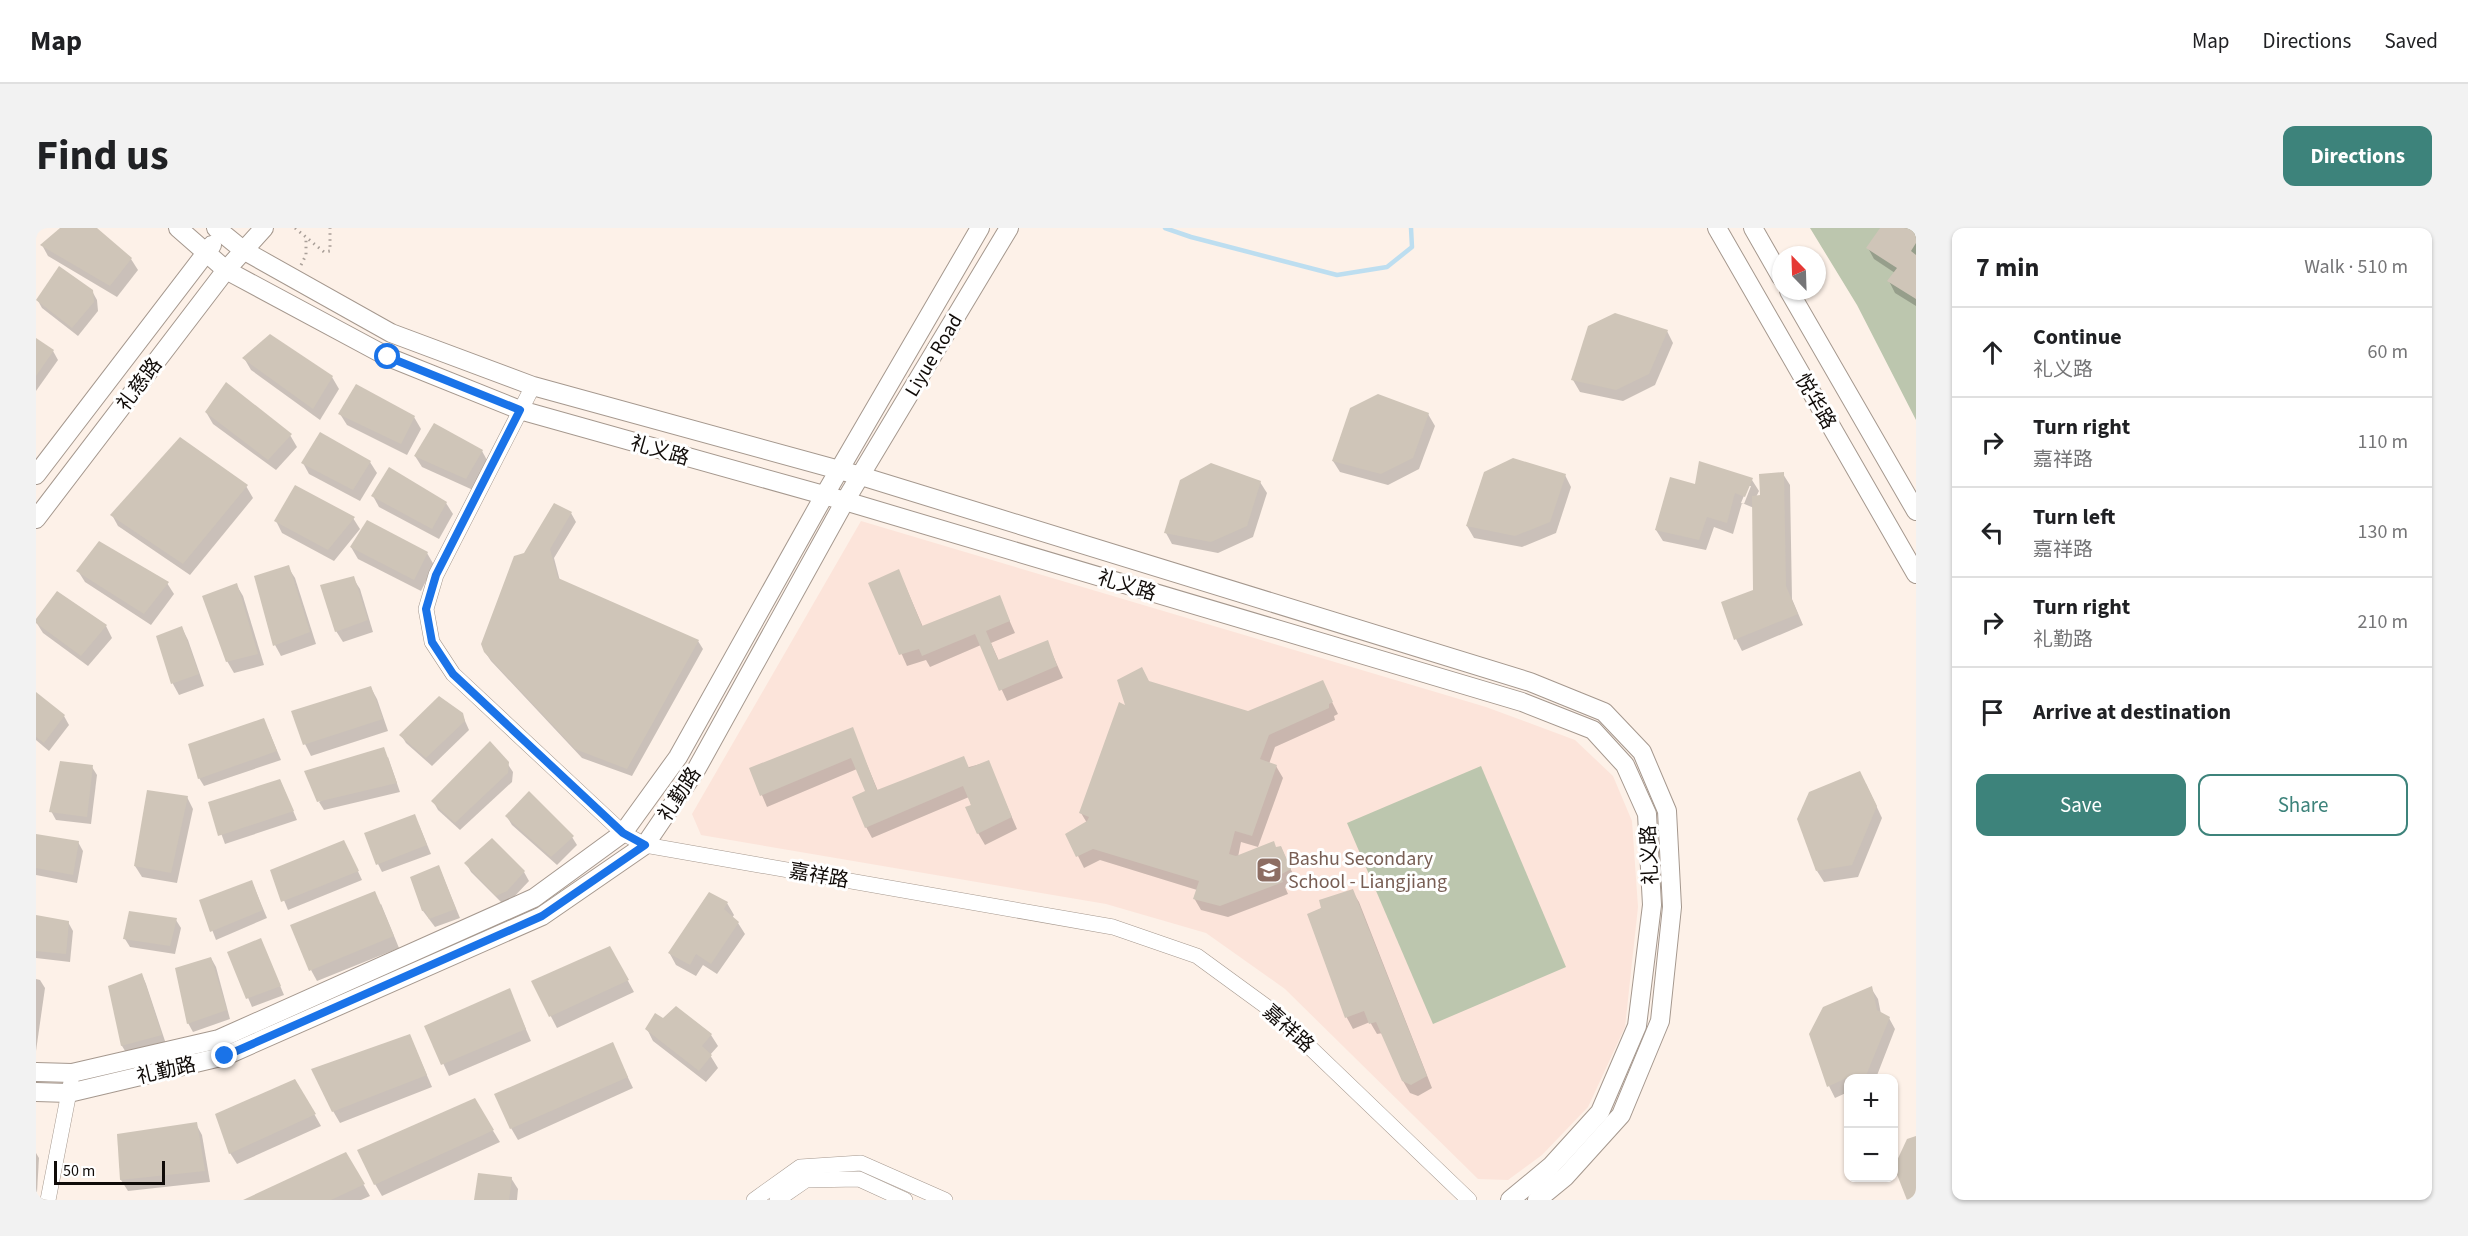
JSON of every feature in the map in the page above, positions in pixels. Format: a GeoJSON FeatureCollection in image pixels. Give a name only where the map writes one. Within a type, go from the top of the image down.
{"type":"FeatureCollection","features":[{"type":"Feature","properties":{"kind":"main road","name":"礼义路"},"geometry":{"type":"LineString","coordinates":[[178,228],[226,270],[388,357],[520,410],[845,501],[1522,702],[1593,730],[1625,765],[1647,814],[1652,905],[1637,1026],[1600,1112],[1551,1166],[1510,1200]]}},
{"type":"Feature","properties":{"kind":"main road","name":"礼慈路"},"geometry":{"type":"LineString","coordinates":[[36,519],[226,270],[264,228]]}},
{"type":"Feature","properties":{"kind":"main road","name":"Liyue Road"},"geometry":{"type":"LineString","coordinates":[[839,471],[980,228]]}},
{"type":"Feature","properties":{"kind":"main road","name":"悦华路"},"geometry":{"type":"LineString","coordinates":[[1717,228],[1916,574]]}},
{"type":"Feature","properties":{"kind":"main road"},"geometry":{"type":"LineString","coordinates":[[1753,228],[1772,261]]}},
{"type":"Feature","properties":{"kind":"main road","name":"礼义路"},"geometry":{"type":"LineString","coordinates":[[221,230],[243,250],[391,333],[533,387],[861,476],[1530,682],[1604,712],[1642,752],[1667,810],[1672,906],[1660,1021],[1621,1115],[1565,1177],[1537,1200]]}},
{"type":"Feature","properties":{"kind":"main road","name":"礼慈路"},"geometry":{"type":"LineString","coordinates":[[36,475],[221,230]]}},
{"type":"Feature","properties":{"kind":"main road","name":"Liyue Road"},"geometry":{"type":"LineString","coordinates":[[861,476],[1007,231]]}},
{"type":"Feature","properties":{"kind":"main road","name":"悦华路"},"geometry":{"type":"LineString","coordinates":[[1794,300],[1916,511]]}},
{"type":"Feature","properties":{"kind":"main road","name":"礼勤路"},"geometry":{"type":"LineString","coordinates":[[36,1072],[72,1073],[219,1039],[534,898],[623,833],[678,757],[839,471]]}},
{"type":"Feature","properties":{"kind":"main road","name":"礼勤路"},"geometry":{"type":"LineString","coordinates":[[36,1092],[69,1093],[225,1056],[542,916],[645,845],[696,770],[861,476]]}},
{"type":"Feature","properties":{"kind":"street","name":"嘉祥路"},"geometry":{"type":"LineString","coordinates":[[533,387],[436,575],[426,609],[432,642],[453,674],[623,833],[645,845],[1113,927],[1197,956],[1271,1010],[1469,1200]]}},
{"type":"Feature","properties":{"kind":"street"},"geometry":{"type":"LineString","coordinates":[[48,1200],[72,1073]]}},
{"type":"Feature","properties":{"kind":"street"},"geometry":{"type":"LineString","coordinates":[[754,1200],[800,1167],[861,1163],[945,1200]]}},
{"type":"Feature","properties":{"kind":"street"},"geometry":{"type":"LineString","coordinates":[[777,1200],[806,1180],[859,1179],[905,1200]]}},
{"type":"Feature","properties":{"kind":"path"},"geometry":{"type":"LineString","coordinates":[[295,228],[324,252],[330,251],[330,228]]}},
{"type":"Feature","properties":{"kind":"path"},"geometry":{"type":"LineString","coordinates":[[295,279],[306,255],[306,238]]}},
{"type":"Feature","properties":{"kind":"shaded area","name":"Bashu Secondary School - Liangjiang"},"geometry":{"type":"Polygon","coordinates":[[[861,521],[1486,707],[1575,740],[1613,776],[1632,821],[1638,907],[1625,1027],[1588,1107],[1542,1155],[1508,1180],[1478,1179],[1285,989],[1206,933],[1106,904],[701,835],[692,814],[861,521]]]}},
{"type":"Feature","properties":{"kind":"green space"},"geometry":{"type":"Polygon","coordinates":[[[1810,228],[1916,228],[1916,420],[1857,305],[1826,254],[1826,246],[1821,246],[1810,228]]]}},
{"type":"Feature","properties":{"kind":"green space"},"geometry":{"type":"Polygon","coordinates":[[[1481,766],[1566,967],[1433,1024],[1347,823],[1481,766]]]}},
{"type":"Feature","properties":{"kind":"building"},"geometry":{"type":"Polygon","coordinates":[[[60,228],[97,228],[132,258],[110,286],[40,245],[60,228]]]}},
{"type":"Feature","properties":{"kind":"building"},"geometry":{"type":"Polygon","coordinates":[[[1880,228],[1916,228],[1916,243],[1911,251],[1916,255],[1916,299],[1887,281],[1897,268],[1866,248],[1880,228]]]}},
{"type":"Feature","properties":{"kind":"building"},"geometry":{"type":"Polygon","coordinates":[[[59,266],[93,290],[94,302],[72,328],[36,300],[59,266]]]}},
{"type":"Feature","properties":{"kind":"building"},"geometry":{"type":"Polygon","coordinates":[[[1615,313],[1668,330],[1649,374],[1616,390],[1571,380],[1588,326],[1615,313]]]}},
{"type":"Feature","properties":{"kind":"building"},"geometry":{"type":"Polygon","coordinates":[[[270,334],[333,376],[313,409],[242,358],[270,334]]]}},
{"type":"Feature","properties":{"kind":"building"},"geometry":{"type":"Polygon","coordinates":[[[36,338],[54,350],[36,376],[36,338]]]}},
{"type":"Feature","properties":{"kind":"building"},"geometry":{"type":"Polygon","coordinates":[[[226,382],[292,434],[268,460],[205,412],[226,382]]]}},
{"type":"Feature","properties":{"kind":"building"},"geometry":{"type":"Polygon","coordinates":[[[356,384],[415,416],[401,444],[338,414],[356,384]]]}},
{"type":"Feature","properties":{"kind":"building"},"geometry":{"type":"Polygon","coordinates":[[[1378,394],[1429,413],[1413,458],[1381,474],[1332,461],[1350,408],[1378,394]]]}},
{"type":"Feature","properties":{"kind":"building"},"geometry":{"type":"Polygon","coordinates":[[[434,423],[483,450],[466,479],[414,456],[434,423]]]}},
{"type":"Feature","properties":{"kind":"building"},"geometry":{"type":"Polygon","coordinates":[[[320,432],[371,461],[353,490],[301,463],[320,432]]]}},
{"type":"Feature","properties":{"kind":"building"},"geometry":{"type":"Polygon","coordinates":[[[180,437],[248,485],[183,564],[110,515],[180,437]]]}},
{"type":"Feature","properties":{"kind":"building"},"geometry":{"type":"Polygon","coordinates":[[[1513,458],[1566,474],[1550,522],[1515,536],[1466,526],[1484,472],[1513,458]]]}},
{"type":"Feature","properties":{"kind":"building"},"geometry":{"type":"Polygon","coordinates":[[[1699,461],[1753,478],[1745,497],[1735,493],[1727,523],[1707,517],[1699,540],[1655,530],[1670,477],[1695,484],[1699,461]]]}},
{"type":"Feature","properties":{"kind":"building"},"geometry":{"type":"Polygon","coordinates":[[[1211,463],[1261,481],[1247,526],[1211,542],[1164,533],[1180,480],[1211,463]]]}},
{"type":"Feature","properties":{"kind":"building"},"geometry":{"type":"Polygon","coordinates":[[[389,467],[447,502],[432,529],[371,496],[389,467]]]}},
{"type":"Feature","properties":{"kind":"building"},"geometry":{"type":"Polygon","coordinates":[[[1784,472],[1786,586],[1798,614],[1734,640],[1721,602],[1753,590],[1752,496],[1760,495],[1759,474],[1784,472]]]}},
{"type":"Feature","properties":{"kind":"building"},"geometry":{"type":"Polygon","coordinates":[[[295,485],[355,517],[328,550],[274,521],[295,485]]]}},
{"type":"Feature","properties":{"kind":"building"},"geometry":{"type":"Polygon","coordinates":[[[554,503],[572,512],[550,549],[558,578],[699,640],[627,769],[575,749],[484,652],[481,644],[514,556],[524,553],[554,503]]]}},
{"type":"Feature","properties":{"kind":"building"},"geometry":{"type":"Polygon","coordinates":[[[367,520],[428,552],[414,580],[350,547],[367,520]]]}},
{"type":"Feature","properties":{"kind":"building"},"geometry":{"type":"Polygon","coordinates":[[[99,541],[169,582],[144,614],[76,571],[99,541]]]}},
{"type":"Feature","properties":{"kind":"building"},"geometry":{"type":"Polygon","coordinates":[[[289,565],[310,632],[273,646],[254,576],[289,565]]]}},
{"type":"Feature","properties":{"kind":"building"},"geometry":{"type":"Polygon","coordinates":[[[899,569],[922,626],[1000,595],[1010,621],[986,631],[998,660],[1048,640],[1057,666],[999,691],[975,634],[922,656],[919,649],[899,655],[868,583],[899,569]]]}},
{"type":"Feature","properties":{"kind":"building"},"geometry":{"type":"Polygon","coordinates":[[[354,576],[368,620],[335,632],[320,585],[354,576]]]}},
{"type":"Feature","properties":{"kind":"building"},"geometry":{"type":"Polygon","coordinates":[[[237,583],[258,654],[226,662],[202,596],[237,583]]]}},
{"type":"Feature","properties":{"kind":"building"},"geometry":{"type":"Polygon","coordinates":[[[57,591],[107,625],[81,656],[36,623],[36,619],[57,591]]]}},
{"type":"Feature","properties":{"kind":"building"},"geometry":{"type":"Polygon","coordinates":[[[182,626],[199,674],[171,684],[156,636],[182,626]]]}},
{"type":"Feature","properties":{"kind":"building"},"geometry":{"type":"Polygon","coordinates":[[[1142,667],[1149,681],[1248,711],[1323,680],[1333,702],[1329,704],[1329,708],[1269,735],[1260,759],[1277,765],[1252,836],[1235,831],[1229,854],[1236,856],[1274,841],[1276,847],[1281,846],[1291,869],[1280,875],[1283,882],[1220,906],[1193,899],[1199,881],[1093,849],[1076,857],[1065,834],[1087,821],[1089,817],[1079,813],[1119,702],[1125,705],[1117,680],[1142,667]]]}},
{"type":"Feature","properties":{"kind":"building"},"geometry":{"type":"Polygon","coordinates":[[[371,686],[383,719],[303,745],[291,711],[371,686]]]}},
{"type":"Feature","properties":{"kind":"building"},"geometry":{"type":"Polygon","coordinates":[[[36,692],[65,715],[44,743],[36,737],[36,692]]]}},
{"type":"Feature","properties":{"kind":"building"},"geometry":{"type":"Polygon","coordinates":[[[439,696],[463,713],[465,721],[426,758],[399,735],[439,696]]]}},
{"type":"Feature","properties":{"kind":"building"},"geometry":{"type":"Polygon","coordinates":[[[264,718],[277,751],[198,779],[188,744],[264,718]]]}},
{"type":"Feature","properties":{"kind":"building"},"geometry":{"type":"Polygon","coordinates":[[[853,727],[877,790],[964,756],[969,768],[989,760],[1012,817],[977,834],[965,807],[971,805],[963,786],[865,828],[852,797],[865,791],[851,758],[760,796],[749,768],[853,727]]]}},
{"type":"Feature","properties":{"kind":"building"},"geometry":{"type":"Polygon","coordinates":[[[490,741],[509,762],[508,773],[455,823],[431,801],[490,741]]]}},
{"type":"Feature","properties":{"kind":"building"},"geometry":{"type":"Polygon","coordinates":[[[384,747],[397,783],[317,802],[304,771],[384,747]]]}},
{"type":"Feature","properties":{"kind":"building"},"geometry":{"type":"Polygon","coordinates":[[[60,761],[93,765],[87,817],[49,812],[60,761]]]}},
{"type":"Feature","properties":{"kind":"building"},"geometry":{"type":"Polygon","coordinates":[[[1860,771],[1877,806],[1852,865],[1816,871],[1797,819],[1809,792],[1860,771]]]}},
{"type":"Feature","properties":{"kind":"building"},"geometry":{"type":"Polygon","coordinates":[[[280,779],[294,811],[218,836],[208,802],[280,779]]]}},
{"type":"Feature","properties":{"kind":"building"},"geometry":{"type":"Polygon","coordinates":[[[147,790],[188,796],[171,873],[134,866],[147,790]]]}},
{"type":"Feature","properties":{"kind":"building"},"geometry":{"type":"Polygon","coordinates":[[[529,791],[574,836],[551,857],[505,816],[529,791]]]}},
{"type":"Feature","properties":{"kind":"building"},"geometry":{"type":"Polygon","coordinates":[[[415,814],[427,845],[376,865],[364,833],[415,814]]]}},
{"type":"Feature","properties":{"kind":"building"},"geometry":{"type":"Polygon","coordinates":[[[36,834],[79,841],[73,875],[36,868],[36,834]]]}},
{"type":"Feature","properties":{"kind":"building"},"geometry":{"type":"Polygon","coordinates":[[[492,838],[525,871],[507,891],[496,896],[464,863],[492,838]]]}},
{"type":"Feature","properties":{"kind":"building"},"geometry":{"type":"Polygon","coordinates":[[[344,840],[359,871],[281,902],[270,870],[344,840]]]}},
{"type":"Feature","properties":{"kind":"building"},"geometry":{"type":"Polygon","coordinates":[[[439,865],[456,909],[429,919],[425,911],[422,911],[410,877],[439,865]]]}},
{"type":"Feature","properties":{"kind":"building"},"geometry":{"type":"Polygon","coordinates":[[[252,880],[263,910],[210,932],[199,900],[252,880]]]}},
{"type":"Feature","properties":{"kind":"building"},"geometry":{"type":"Polygon","coordinates":[[[1353,889],[1427,1076],[1411,1085],[1402,1081],[1376,1022],[1369,1024],[1364,1011],[1345,1018],[1307,914],[1321,908],[1319,900],[1353,889]]]}},
{"type":"Feature","properties":{"kind":"building"},"geometry":{"type":"Polygon","coordinates":[[[375,891],[394,936],[309,971],[290,925],[375,891]]]}},
{"type":"Feature","properties":{"kind":"building"},"geometry":{"type":"Polygon","coordinates":[[[709,892],[728,902],[724,909],[739,922],[711,964],[696,954],[690,965],[668,953],[709,892]]]}},
{"type":"Feature","properties":{"kind":"building"},"geometry":{"type":"Polygon","coordinates":[[[129,911],[177,918],[170,946],[123,939],[129,911]]]}},
{"type":"Feature","properties":{"kind":"building"},"geometry":{"type":"Polygon","coordinates":[[[36,915],[69,921],[66,954],[36,951],[36,915]]]}},
{"type":"Feature","properties":{"kind":"building"},"geometry":{"type":"Polygon","coordinates":[[[261,938],[281,986],[246,999],[227,952],[261,938]]]}},
{"type":"Feature","properties":{"kind":"building"},"geometry":{"type":"Polygon","coordinates":[[[610,946],[629,980],[549,1017],[531,981],[610,946]]]}},
{"type":"Feature","properties":{"kind":"building"},"geometry":{"type":"Polygon","coordinates":[[[211,957],[227,1010],[187,1024],[175,968],[211,957]]]}},
{"type":"Feature","properties":{"kind":"building"},"geometry":{"type":"Polygon","coordinates":[[[142,973],[162,1035],[121,1046],[108,986],[142,973]]]}},
{"type":"Feature","properties":{"kind":"building"},"geometry":{"type":"Polygon","coordinates":[[[1872,986],[1877,1010],[1890,1017],[1867,1074],[1844,1074],[1844,1079],[1827,1087],[1809,1034],[1823,1007],[1872,986]]]}},
{"type":"Feature","properties":{"kind":"building"},"geometry":{"type":"Polygon","coordinates":[[[510,988],[526,1029],[441,1065],[424,1026],[510,988]]]}},
{"type":"Feature","properties":{"kind":"building"},"geometry":{"type":"Polygon","coordinates":[[[676,1006],[712,1034],[702,1046],[712,1055],[699,1071],[645,1029],[655,1013],[663,1018],[676,1006]]]}},
{"type":"Feature","properties":{"kind":"building"},"geometry":{"type":"Polygon","coordinates":[[[410,1034],[427,1075],[332,1112],[311,1069],[410,1034]]]}},
{"type":"Feature","properties":{"kind":"building"},"geometry":{"type":"Polygon","coordinates":[[[613,1042],[628,1077],[510,1129],[494,1094],[613,1042]]]}},
{"type":"Feature","properties":{"kind":"building"},"geometry":{"type":"Polygon","coordinates":[[[295,1079],[316,1114],[229,1154],[215,1114],[295,1079]]]}},
{"type":"Feature","properties":{"kind":"building"},"geometry":{"type":"Polygon","coordinates":[[[475,1098],[494,1130],[374,1185],[357,1150],[475,1098]]]}},
{"type":"Feature","properties":{"kind":"building"},"geometry":{"type":"Polygon","coordinates":[[[197,1122],[205,1171],[120,1180],[117,1134],[197,1122]]]}},
{"type":"Feature","properties":{"kind":"building"},"geometry":{"type":"Polygon","coordinates":[[[1916,1136],[1916,1200],[1907,1200],[1898,1177],[1898,1158],[1907,1139],[1916,1136]]]}},
{"type":"Feature","properties":{"kind":"building"},"geometry":{"type":"Polygon","coordinates":[[[346,1152],[365,1184],[331,1200],[243,1200],[346,1152]]]}},
{"type":"Feature","properties":{"kind":"building"},"geometry":{"type":"Polygon","coordinates":[[[478,1173],[512,1177],[509,1200],[474,1200],[478,1173]]]}},
{"type":"Feature","properties":{"kind":"waterway"},"geometry":{"type":"LineString","coordinates":[[1165,228],[1191,237],[1337,275],[1387,267],[1412,247],[1411,228]]}},
{"type":"Feature","properties":{"kind":"place","name":"Bashu Secondary School - Liangjiang"},"geometry":{"type":"Point","coordinates":[1269,870]}},
{"type":"Feature","properties":{"kind":"route"},"geometry":{"type":"LineString","coordinates":[[225,1056],[542,916],[645,845],[623,833],[453,674],[432,642],[426,609],[436,575],[520,410],[388,357]]}}]}
